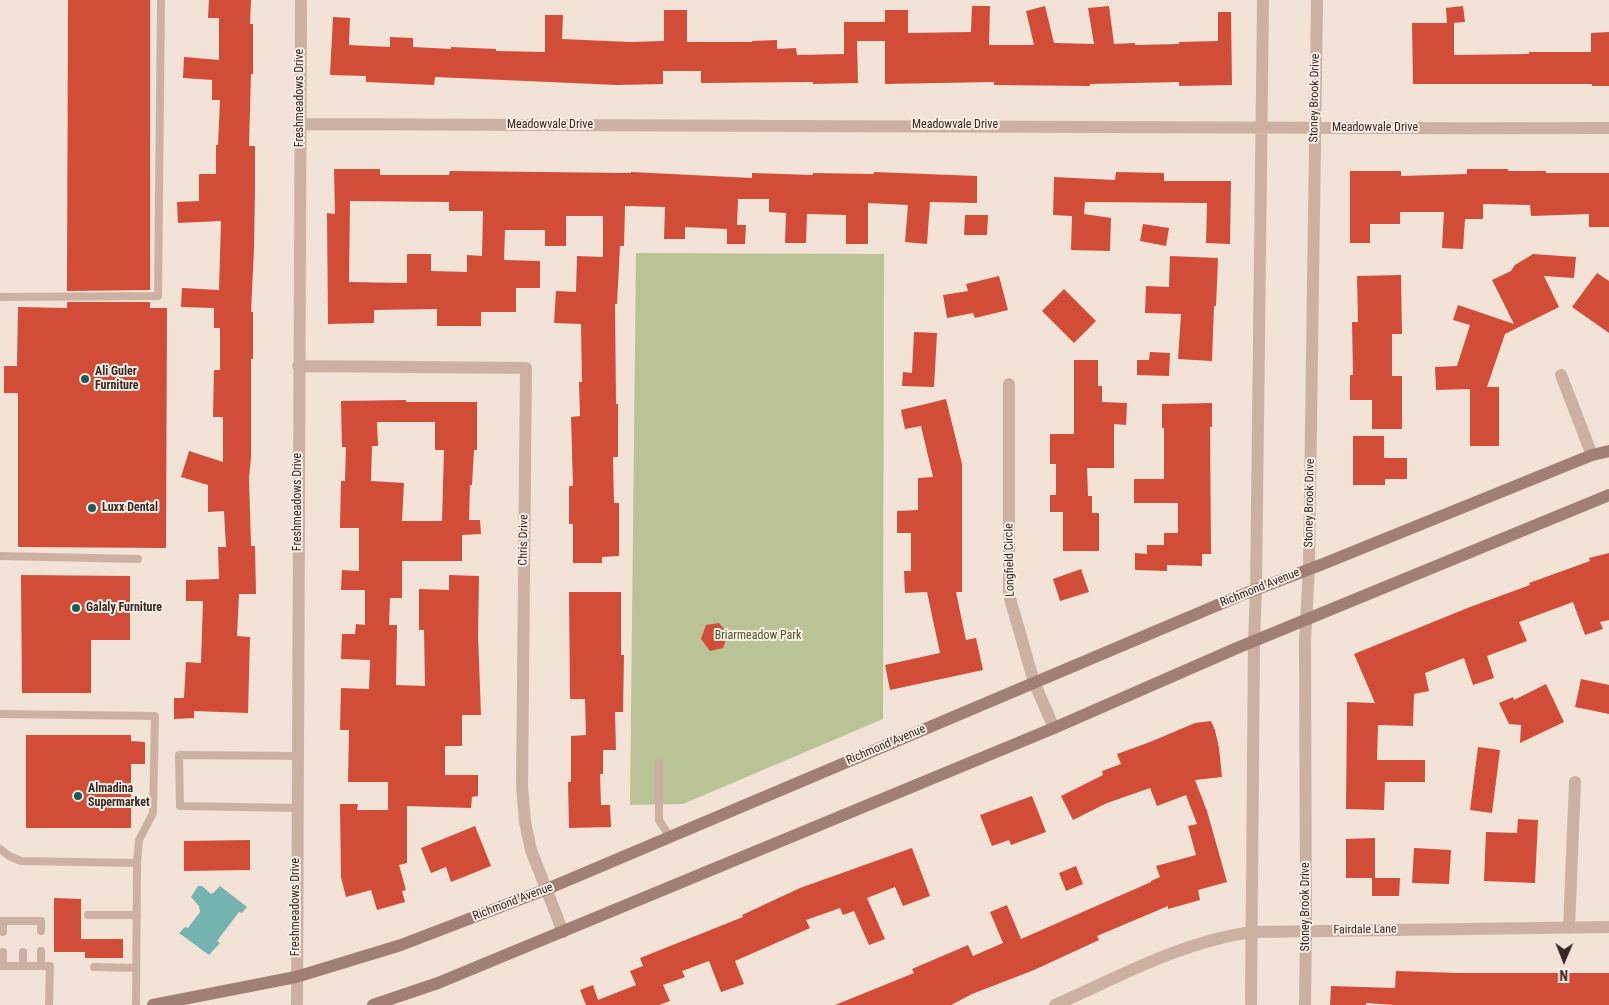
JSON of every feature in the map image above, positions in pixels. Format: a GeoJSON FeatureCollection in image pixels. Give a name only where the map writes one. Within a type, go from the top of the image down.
{"type":"FeatureCollection","features":[{"type":"Feature","properties":{"kind":"main road","name":"Richmond Avenue"},"geometry":{"type":"LineString","coordinates":[[153,1005],[296,977],[401,945],[547,889],[1034,682],[1309,568],[1592,455],[1609,451]]}},
{"type":"Feature","properties":{"kind":"main road"},"geometry":{"type":"LineString","coordinates":[[374,1005],[438,984],[1609,495]]}},
{"type":"Feature","properties":{"kind":"street","name":"Freshmeadows Drive"},"geometry":{"type":"LineString","coordinates":[[297,1005],[300,0]]}},
{"type":"Feature","properties":{"kind":"street"},"geometry":{"type":"LineString","coordinates":[[1250,1005],[1263,0]]}},
{"type":"Feature","properties":{"kind":"street","name":"Stoney Brook Drive"},"geometry":{"type":"LineString","coordinates":[[1305,1005],[1306,621],[1309,568],[1317,0]]}},
{"type":"Feature","properties":{"kind":"street","name":"Meadowvale Drive"},"geometry":{"type":"LineString","coordinates":[[300,124],[1609,128]]}},
{"type":"Feature","properties":{"kind":"street","name":"Chris Drive"},"geometry":{"type":"LineString","coordinates":[[298,366],[526,368],[522,787],[525,822],[531,850],[563,932]]}},
{"type":"Feature","properties":{"kind":"street"},"geometry":{"type":"LineString","coordinates":[[1561,375],[1592,455]]}},
{"type":"Feature","properties":{"kind":"street","name":"Longfield Circle"},"geometry":{"type":"LineString","coordinates":[[1009,384],[1009,595],[1034,682],[1054,728]]}},
{"type":"Feature","properties":{"kind":"street"},"geometry":{"type":"LineString","coordinates":[[1569,928],[1575,782]]}},
{"type":"Feature","properties":{"kind":"street","name":"Fairdale Lane"},"geometry":{"type":"LineString","coordinates":[[1055,1005],[1183,948],[1230,935],[1252,932],[1609,927]]}},
{"type":"Feature","properties":{"kind":"lane"},"geometry":{"type":"LineString","coordinates":[[0,297],[158,296],[161,0]]}},
{"type":"Feature","properties":{"kind":"lane"},"geometry":{"type":"LineString","coordinates":[[0,556],[138,559]]}},
{"type":"Feature","properties":{"kind":"lane"},"geometry":{"type":"LineString","coordinates":[[0,714],[155,716],[153,813],[139,840],[137,864],[136,1005]]}},
{"type":"Feature","properties":{"kind":"lane"},"geometry":{"type":"LineString","coordinates":[[297,756],[179,755],[180,806],[297,808]]}},
{"type":"Feature","properties":{"kind":"lane"},"geometry":{"type":"LineString","coordinates":[[659,763],[660,820],[670,837]]}},
{"type":"Feature","properties":{"kind":"lane"},"geometry":{"type":"LineString","coordinates":[[0,849],[9,856],[21,861],[137,864]]}},
{"type":"Feature","properties":{"kind":"lane"},"geometry":{"type":"LineString","coordinates":[[88,915],[137,915]]}},
{"type":"Feature","properties":{"kind":"lane"},"geometry":{"type":"LineString","coordinates":[[3,932],[1,921],[40,921],[41,931]]}},
{"type":"Feature","properties":{"kind":"lane"},"geometry":{"type":"LineString","coordinates":[[22,931],[23,921]]}},
{"type":"Feature","properties":{"kind":"lane"},"geometry":{"type":"LineString","coordinates":[[40,951],[40,966]]}},
{"type":"Feature","properties":{"kind":"lane"},"geometry":{"type":"LineString","coordinates":[[3,952],[1,966],[50,966],[49,1005]]}},
{"type":"Feature","properties":{"kind":"lane"},"geometry":{"type":"LineString","coordinates":[[23,952],[23,966]]}},
{"type":"Feature","properties":{"kind":"lane"},"geometry":{"type":"LineString","coordinates":[[94,967],[136,968]]}},
{"type":"Feature","properties":{"kind":"green space","name":"Briarmeadow Park"},"geometry":{"type":"Polygon","coordinates":[[[636,253],[884,254],[883,719],[683,804],[630,805],[636,253]]]}},
{"type":"Feature","properties":{"kind":"water"},"geometry":{"type":"Polygon","coordinates":[[[198,886],[202,886],[211,894],[220,886],[247,907],[242,913],[239,912],[217,941],[220,943],[209,955],[179,933],[185,927],[188,928],[200,912],[199,906],[191,897],[198,886]]]}},
{"type":"Feature","properties":{"kind":"building"},"geometry":{"type":"Polygon","coordinates":[[[68,0],[150,0],[150,290],[67,291],[68,0]]]}},
{"type":"Feature","properties":{"kind":"building"},"geometry":{"type":"Polygon","coordinates":[[[209,0],[251,0],[250,24],[253,24],[253,74],[251,74],[249,146],[255,146],[255,189],[251,312],[253,312],[253,359],[251,359],[251,457],[249,478],[251,546],[255,546],[256,594],[239,594],[237,636],[250,637],[248,713],[194,711],[194,718],[174,719],[174,698],[184,698],[186,662],[201,663],[203,601],[186,601],[186,580],[219,579],[218,547],[226,547],[224,511],[208,512],[208,485],[181,477],[189,451],[223,462],[223,417],[213,417],[214,370],[220,370],[220,328],[214,328],[214,308],[181,307],[182,288],[219,290],[221,221],[178,223],[177,202],[199,201],[199,174],[216,174],[216,145],[218,145],[220,100],[212,100],[212,80],[183,78],[184,57],[219,60],[219,18],[208,18],[209,0]]]}},
{"type":"Feature","properties":{"kind":"building"},"geometry":{"type":"Polygon","coordinates":[[[972,6],[990,6],[989,45],[1034,45],[1026,11],[1045,6],[1054,43],[1094,44],[1088,8],[1109,6],[1114,44],[1135,43],[1135,45],[1218,41],[1218,12],[1231,12],[1232,85],[1179,86],[1179,82],[1090,84],[1090,86],[994,85],[994,82],[885,84],[885,41],[857,41],[858,83],[701,83],[701,71],[663,71],[663,84],[617,85],[435,77],[434,85],[366,82],[366,76],[330,75],[333,17],[350,18],[349,45],[390,47],[390,37],[413,38],[413,47],[545,52],[545,15],[563,15],[562,39],[630,42],[664,41],[664,10],[687,10],[687,42],[777,40],[777,49],[796,48],[797,55],[844,54],[844,22],[885,22],[885,10],[908,10],[908,33],[971,32],[972,6]]]}},
{"type":"Feature","properties":{"kind":"building"},"geometry":{"type":"Polygon","coordinates":[[[1463,6],[1465,22],[1453,23],[1454,55],[1591,52],[1591,33],[1609,32],[1609,86],[1592,86],[1592,84],[1413,84],[1412,23],[1447,23],[1446,8],[1463,6]]]}},
{"type":"Feature","properties":{"kind":"building"},"geometry":{"type":"Polygon","coordinates":[[[334,169],[380,169],[380,175],[449,175],[450,171],[631,172],[752,178],[752,173],[813,175],[813,173],[874,174],[874,172],[977,176],[977,203],[930,202],[927,244],[905,242],[908,205],[868,203],[868,244],[846,244],[846,215],[807,214],[806,243],[785,243],[786,213],[769,212],[769,199],[738,199],[737,225],[746,225],[745,244],[727,244],[727,229],[685,227],[685,239],[664,239],[665,207],[625,206],[624,246],[620,246],[617,304],[615,304],[618,457],[613,457],[614,503],[619,503],[619,556],[602,557],[602,563],[573,563],[573,524],[569,524],[569,486],[573,486],[571,417],[580,416],[579,382],[582,382],[581,324],[554,323],[556,291],[576,292],[577,256],[603,257],[603,216],[566,216],[566,246],[545,246],[545,230],[505,230],[504,260],[540,261],[540,288],[516,288],[516,312],[481,312],[481,326],[437,326],[437,309],[374,310],[374,323],[328,324],[327,213],[335,214],[334,169]],[[350,201],[349,282],[407,283],[407,254],[431,254],[431,271],[467,272],[467,255],[482,256],[483,211],[449,211],[449,202],[350,201]]]}},
{"type":"Feature","properties":{"kind":"building"},"geometry":{"type":"Polygon","coordinates":[[[1467,169],[1508,169],[1508,171],[1546,171],[1546,173],[1609,173],[1609,227],[1589,227],[1589,214],[1531,216],[1530,205],[1483,204],[1483,219],[1465,219],[1463,249],[1442,248],[1444,212],[1400,212],[1400,224],[1370,224],[1370,243],[1350,243],[1350,171],[1401,171],[1401,176],[1467,174],[1467,169]]]}},
{"type":"Feature","properties":{"kind":"building"},"geometry":{"type":"Polygon","coordinates":[[[1116,172],[1164,173],[1164,181],[1231,181],[1230,244],[1206,243],[1207,203],[1085,202],[1084,214],[1111,218],[1110,251],[1071,250],[1072,216],[1053,215],[1054,177],[1115,180],[1116,172]]]}},
{"type":"Feature","properties":{"kind":"building"},"geometry":{"type":"Polygon","coordinates":[[[965,215],[988,215],[987,235],[964,235],[965,215]]]}},
{"type":"Feature","properties":{"kind":"building"},"geometry":{"type":"Polygon","coordinates":[[[1143,224],[1169,228],[1166,246],[1140,241],[1143,224]]]}},
{"type":"Feature","properties":{"kind":"building"},"geometry":{"type":"Polygon","coordinates":[[[1533,254],[1576,257],[1574,278],[1544,276],[1559,307],[1505,334],[1487,387],[1499,387],[1499,446],[1470,446],[1470,389],[1436,390],[1435,367],[1457,366],[1470,325],[1453,320],[1458,305],[1514,324],[1492,280],[1511,271],[1515,265],[1533,254]]]}},
{"type":"Feature","properties":{"kind":"building"},"geometry":{"type":"Polygon","coordinates":[[[1170,256],[1218,258],[1212,361],[1178,359],[1181,314],[1145,313],[1146,286],[1169,287],[1170,256]]]}},
{"type":"Feature","properties":{"kind":"building"},"geometry":{"type":"Polygon","coordinates":[[[1597,273],[1609,281],[1609,333],[1572,307],[1597,273]]]}},
{"type":"Feature","properties":{"kind":"building"},"geometry":{"type":"Polygon","coordinates":[[[1401,275],[1402,334],[1392,334],[1392,376],[1402,376],[1402,429],[1372,429],[1372,400],[1350,400],[1350,375],[1353,375],[1352,322],[1358,322],[1357,276],[1401,275]]]}},
{"type":"Feature","properties":{"kind":"building"},"geometry":{"type":"Polygon","coordinates":[[[999,276],[1008,310],[975,318],[973,313],[947,318],[943,295],[968,291],[966,284],[999,276]]]}},
{"type":"Feature","properties":{"kind":"building"},"geometry":{"type":"Polygon","coordinates":[[[1064,289],[1096,321],[1074,343],[1042,311],[1064,289]]]}},
{"type":"Feature","properties":{"kind":"building","name":"Ali Guler Furniture"},"geometry":{"type":"Polygon","coordinates":[[[67,302],[150,302],[150,308],[167,308],[166,548],[18,547],[18,393],[4,393],[4,366],[17,366],[18,307],[67,308],[67,302]]]}},
{"type":"Feature","properties":{"kind":"building"},"geometry":{"type":"Polygon","coordinates":[[[914,332],[937,333],[934,387],[902,386],[903,372],[912,373],[914,332]]]}},
{"type":"Feature","properties":{"kind":"building"},"geometry":{"type":"Polygon","coordinates":[[[1150,352],[1170,353],[1169,376],[1137,375],[1137,360],[1149,360],[1150,352]]]}},
{"type":"Feature","properties":{"kind":"building"},"geometry":{"type":"Polygon","coordinates":[[[1074,360],[1098,360],[1098,386],[1102,386],[1102,402],[1127,403],[1126,425],[1114,424],[1114,468],[1087,468],[1088,496],[1092,496],[1092,513],[1099,513],[1099,551],[1063,551],[1063,512],[1050,512],[1050,495],[1056,495],[1056,464],[1050,464],[1050,434],[1074,434],[1074,360]]]}},
{"type":"Feature","properties":{"kind":"building"},"geometry":{"type":"Polygon","coordinates":[[[946,399],[962,464],[962,592],[956,592],[966,640],[976,638],[983,670],[890,690],[885,665],[940,653],[927,592],[905,593],[904,571],[911,571],[911,533],[897,533],[897,511],[918,510],[918,478],[933,477],[921,426],[905,429],[901,410],[946,399]]]}},
{"type":"Feature","properties":{"kind":"building"},"geometry":{"type":"Polygon","coordinates":[[[341,401],[477,402],[477,450],[474,450],[472,485],[470,485],[469,520],[480,520],[481,534],[462,535],[462,561],[402,561],[402,598],[390,598],[389,625],[397,625],[396,685],[425,686],[424,630],[419,630],[419,589],[449,590],[449,575],[479,576],[478,635],[481,715],[462,715],[462,746],[445,746],[445,775],[478,775],[478,796],[472,797],[471,808],[407,806],[407,863],[399,865],[406,890],[402,891],[405,902],[377,910],[371,890],[346,897],[341,877],[340,804],[358,804],[357,810],[388,810],[388,782],[348,782],[349,730],[340,730],[341,688],[369,689],[370,660],[341,659],[342,634],[355,634],[356,624],[365,625],[365,590],[341,590],[342,570],[359,571],[359,528],[340,528],[341,481],[345,481],[346,447],[342,447],[341,401]],[[377,422],[378,446],[372,446],[371,481],[404,483],[402,521],[442,521],[444,450],[435,450],[435,422],[377,422]]]}},
{"type":"Feature","properties":{"kind":"building"},"geometry":{"type":"Polygon","coordinates":[[[1212,403],[1212,427],[1210,427],[1211,554],[1202,554],[1202,566],[1167,565],[1167,571],[1135,570],[1135,553],[1147,554],[1147,545],[1164,545],[1164,533],[1178,533],[1178,503],[1134,503],[1134,479],[1164,479],[1162,404],[1212,403]]]}},
{"type":"Feature","properties":{"kind":"building"},"geometry":{"type":"Polygon","coordinates":[[[1353,436],[1384,436],[1384,458],[1407,458],[1407,479],[1385,479],[1385,485],[1353,485],[1353,436]]]}},
{"type":"Feature","properties":{"kind":"building"},"geometry":{"type":"Polygon","coordinates":[[[1609,553],[1609,620],[1600,622],[1603,629],[1585,635],[1573,602],[1519,622],[1527,641],[1487,656],[1494,678],[1473,685],[1464,658],[1425,673],[1429,691],[1414,694],[1413,726],[1378,725],[1377,760],[1425,760],[1425,782],[1385,782],[1384,810],[1346,809],[1347,702],[1375,703],[1354,654],[1530,585],[1529,583],[1590,561],[1589,558],[1609,553]]]}},
{"type":"Feature","properties":{"kind":"building"},"geometry":{"type":"Polygon","coordinates":[[[1081,569],[1089,592],[1060,601],[1053,579],[1081,569]]]}},
{"type":"Feature","properties":{"kind":"building","name":"Galaly Furniture"},"geometry":{"type":"Polygon","coordinates":[[[21,575],[130,576],[130,640],[91,640],[91,693],[22,693],[21,575]]]}},
{"type":"Feature","properties":{"kind":"building"},"geometry":{"type":"Polygon","coordinates":[[[569,592],[621,592],[621,655],[624,655],[623,712],[615,712],[616,750],[603,750],[603,774],[600,774],[601,805],[610,805],[611,827],[569,828],[568,782],[571,782],[571,736],[586,735],[585,699],[570,699],[569,592]]]}},
{"type":"Feature","properties":{"kind":"building"},"geometry":{"type":"Polygon","coordinates":[[[719,623],[728,634],[723,648],[710,651],[701,639],[706,625],[719,623]]]}},
{"type":"Feature","properties":{"kind":"building"},"geometry":{"type":"Polygon","coordinates":[[[1581,679],[1609,685],[1609,714],[1575,707],[1581,679]]]}},
{"type":"Feature","properties":{"kind":"building"},"geometry":{"type":"Polygon","coordinates":[[[1546,684],[1564,722],[1520,743],[1521,725],[1509,724],[1499,703],[1513,697],[1514,700],[1546,684]]]}},
{"type":"Feature","properties":{"kind":"building"},"geometry":{"type":"Polygon","coordinates":[[[1211,721],[1219,748],[1222,777],[1195,780],[1207,811],[1227,882],[1198,890],[1200,900],[1168,909],[1168,906],[1097,936],[1099,940],[1034,970],[972,994],[951,1005],[835,1005],[914,973],[912,969],[968,945],[973,956],[1003,943],[990,912],[1007,905],[1021,939],[1151,882],[1160,877],[1156,866],[1196,855],[1188,826],[1197,824],[1186,795],[1157,806],[1150,788],[1107,803],[1073,820],[1061,796],[1103,775],[1102,771],[1121,764],[1117,754],[1195,723],[1211,721]]]}},
{"type":"Feature","properties":{"kind":"building","name":"Almadina Supermarket"},"geometry":{"type":"Polygon","coordinates":[[[26,735],[131,735],[131,741],[145,742],[145,764],[131,764],[131,828],[26,828],[26,735]]]}},
{"type":"Feature","properties":{"kind":"building"},"geometry":{"type":"Polygon","coordinates":[[[1478,747],[1500,750],[1492,813],[1470,810],[1478,747]]]}},
{"type":"Feature","properties":{"kind":"building"},"geometry":{"type":"Polygon","coordinates":[[[1032,796],[1046,832],[1011,845],[1009,840],[992,846],[980,815],[1032,796]]]}},
{"type":"Feature","properties":{"kind":"building"},"geometry":{"type":"Polygon","coordinates":[[[1518,819],[1538,820],[1535,883],[1484,881],[1486,832],[1517,833],[1518,819]]]}},
{"type":"Feature","properties":{"kind":"building"},"geometry":{"type":"Polygon","coordinates":[[[475,826],[491,866],[451,882],[446,867],[431,873],[421,848],[475,826]]]}},
{"type":"Feature","properties":{"kind":"building"},"geometry":{"type":"Polygon","coordinates":[[[1375,838],[1375,878],[1400,878],[1399,896],[1372,896],[1372,878],[1346,878],[1346,839],[1375,838]]]}},
{"type":"Feature","properties":{"kind":"building"},"geometry":{"type":"Polygon","coordinates":[[[250,840],[250,870],[184,871],[184,841],[250,840]]]}},
{"type":"Feature","properties":{"kind":"building"},"geometry":{"type":"Polygon","coordinates":[[[912,848],[930,896],[903,906],[895,887],[867,898],[885,939],[869,945],[854,911],[843,915],[840,908],[806,920],[810,928],[735,961],[744,984],[721,992],[709,961],[682,971],[685,977],[663,985],[670,1001],[659,1005],[586,1005],[580,990],[593,985],[598,1000],[636,985],[630,971],[643,966],[640,958],[743,917],[742,915],[800,888],[912,848]]]}},
{"type":"Feature","properties":{"kind":"building"},"geometry":{"type":"Polygon","coordinates":[[[1414,848],[1451,850],[1449,884],[1412,883],[1414,848]]]}},
{"type":"Feature","properties":{"kind":"building"},"geometry":{"type":"Polygon","coordinates":[[[1076,866],[1083,884],[1066,891],[1059,873],[1076,866]]]}},
{"type":"Feature","properties":{"kind":"building"},"geometry":{"type":"Polygon","coordinates":[[[54,898],[81,899],[81,939],[123,939],[123,958],[85,958],[85,952],[54,952],[54,898]]]}},
{"type":"Feature","properties":{"kind":"building"},"geometry":{"type":"Polygon","coordinates":[[[1396,971],[1609,973],[1609,1005],[1395,1005],[1366,1003],[1366,1005],[1330,1005],[1331,986],[1395,988],[1396,971]]]}},
{"type":"Feature","properties":{"kind":"place","name":"Ali Guler Furniture"},"geometry":{"type":"Point","coordinates":[85,379]}},
{"type":"Feature","properties":{"kind":"place","name":"Luxx Dental"},"geometry":{"type":"Point","coordinates":[92,508]}},
{"type":"Feature","properties":{"kind":"place","name":"Galaly Furniture"},"geometry":{"type":"Point","coordinates":[76,608]}},
{"type":"Feature","properties":{"kind":"place","name":"Almadina Supermarket"},"geometry":{"type":"Point","coordinates":[78,796]}}]}
